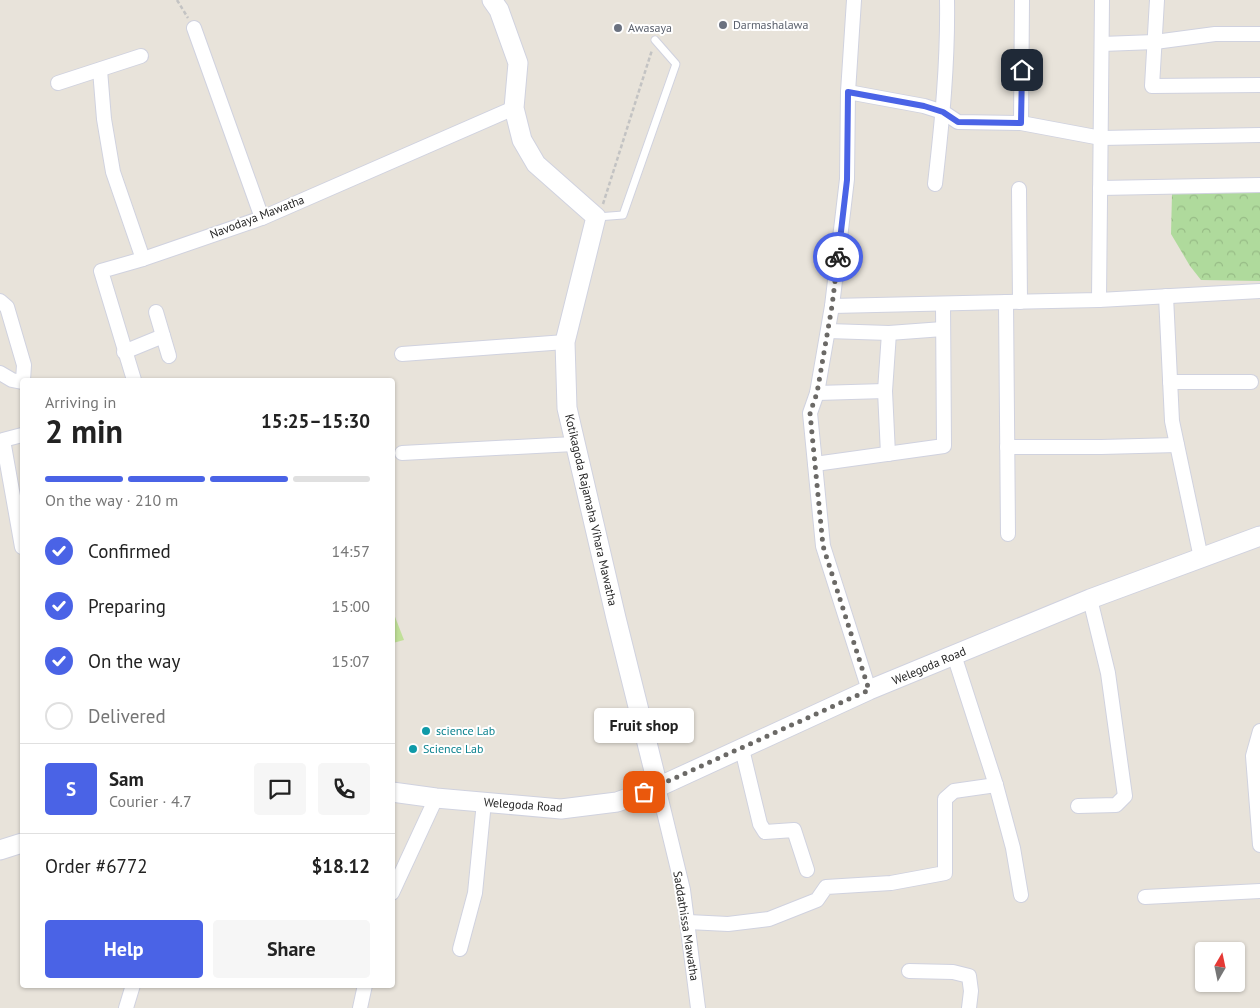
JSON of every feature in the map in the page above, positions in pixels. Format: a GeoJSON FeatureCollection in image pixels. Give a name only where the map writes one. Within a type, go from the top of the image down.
{"type":"FeatureCollection","features":[{"type":"Feature","properties":{"kind":"street"},"geometry":{"type":"LineString","coordinates":[[492,0],[498,10],[518,63],[514,108],[522,140],[536,164],[596,217]]}},
{"type":"Feature","properties":{"kind":"street"},"geometry":{"type":"LineString","coordinates":[[854,0],[848,92],[847,180],[828,332],[817,393],[810,413],[823,546],[869,690]]}},
{"type":"Feature","properties":{"kind":"street"},"geometry":{"type":"LineString","coordinates":[[935,184],[943,112],[948,24],[947,0]]}},
{"type":"Feature","properties":{"kind":"street"},"geometry":{"type":"LineString","coordinates":[[1021,123],[1022,0]]}},
{"type":"Feature","properties":{"kind":"street"},"geometry":{"type":"LineString","coordinates":[[1099,300],[1102,0]]}},
{"type":"Feature","properties":{"kind":"street"},"geometry":{"type":"LineString","coordinates":[[1157,0],[1152,86],[1260,85]]}},
{"type":"Feature","properties":{"kind":"street"},"geometry":{"type":"LineString","coordinates":[[194,28],[262,218]]}},
{"type":"Feature","properties":{"kind":"street"},"geometry":{"type":"LineString","coordinates":[[1102,44],[1154,42],[1215,34],[1260,34]]}},
{"type":"Feature","properties":{"kind":"street"},"geometry":{"type":"LineString","coordinates":[[58,83],[141,56]]}},
{"type":"Feature","properties":{"kind":"street"},"geometry":{"type":"LineString","coordinates":[[100,70],[104,119],[113,172],[143,259]]}},
{"type":"Feature","properties":{"kind":"street"},"geometry":{"type":"LineString","coordinates":[[848,92],[924,106],[943,112],[958,122],[1021,123],[1101,138],[1260,135]]}},
{"type":"Feature","properties":{"kind":"street","name":"Navodaya Mawatha"},"geometry":{"type":"LineString","coordinates":[[133,378],[101,271],[143,259],[262,218],[514,108]]}},
{"type":"Feature","properties":{"kind":"street"},"geometry":{"type":"LineString","coordinates":[[1100,188],[1260,185]]}},
{"type":"Feature","properties":{"kind":"street"},"geometry":{"type":"LineString","coordinates":[[1008,534],[1007,447],[1019,189]]}},
{"type":"Feature","properties":{"kind":"street","name":"Kotikagoda Rajamaha Vihara Mawatha"},"geometry":{"type":"LineString","coordinates":[[596,217],[565,342],[567,408],[574,444],[658,787]]}},
{"type":"Feature","properties":{"kind":"street"},"geometry":{"type":"LineString","coordinates":[[832,306],[1099,300],[1260,291]]}},
{"type":"Feature","properties":{"kind":"street"},"geometry":{"type":"LineString","coordinates":[[1166,296],[1172,422],[1201,558]]}},
{"type":"Feature","properties":{"kind":"street"},"geometry":{"type":"LineString","coordinates":[[0,300],[7,307],[24,365],[23,378]]}},
{"type":"Feature","properties":{"kind":"street"},"geometry":{"type":"LineString","coordinates":[[814,464],[944,446],[943,304]]}},
{"type":"Feature","properties":{"kind":"street"},"geometry":{"type":"LineString","coordinates":[[156,312],[169,356]]}},
{"type":"Feature","properties":{"kind":"street"},"geometry":{"type":"LineString","coordinates":[[828,332],[889,334],[943,329]]}},
{"type":"Feature","properties":{"kind":"street"},"geometry":{"type":"LineString","coordinates":[[888,454],[885,391],[889,334]]}},
{"type":"Feature","properties":{"kind":"street"},"geometry":{"type":"LineString","coordinates":[[124,352],[163,336]]}},
{"type":"Feature","properties":{"kind":"street"},"geometry":{"type":"LineString","coordinates":[[402,354],[565,342]]}},
{"type":"Feature","properties":{"kind":"street"},"geometry":{"type":"LineString","coordinates":[[0,373],[12,380],[20,381]]}},
{"type":"Feature","properties":{"kind":"street"},"geometry":{"type":"LineString","coordinates":[[1170,382],[1250,382]]}},
{"type":"Feature","properties":{"kind":"street"},"geometry":{"type":"LineString","coordinates":[[817,393],[885,391]]}},
{"type":"Feature","properties":{"kind":"street"},"geometry":{"type":"LineString","coordinates":[[20,436],[3,440],[20,537]]}},
{"type":"Feature","properties":{"kind":"street"},"geometry":{"type":"LineString","coordinates":[[402,453],[574,444]]}},
{"type":"Feature","properties":{"kind":"street"},"geometry":{"type":"LineString","coordinates":[[1007,447],[1101,447],[1177,444]]}},
{"type":"Feature","properties":{"kind":"street","name":"Welegoda Road"},"geometry":{"type":"LineString","coordinates":[[395,792],[561,809],[617,802],[658,787],[869,690],[1090,599],[1260,536]]}},
{"type":"Feature","properties":{"kind":"street"},"geometry":{"type":"LineString","coordinates":[[1078,806],[1116,805],[1125,796],[1108,673],[1090,599]]}},
{"type":"Feature","properties":{"kind":"street"},"geometry":{"type":"LineString","coordinates":[[954,655],[996,785],[1014,848],[1021,896]]}},
{"type":"Feature","properties":{"kind":"street"},"geometry":{"type":"LineString","coordinates":[[1260,731],[1253,756],[1260,845]]}},
{"type":"Feature","properties":{"kind":"street"},"geometry":{"type":"LineString","coordinates":[[742,749],[760,824],[765,832],[794,830],[808,870]]}},
{"type":"Feature","properties":{"kind":"street"},"geometry":{"type":"LineString","coordinates":[[688,922],[728,924],[768,920],[817,900],[826,886],[891,883],[945,874],[944,799],[954,792],[996,785]]}},
{"type":"Feature","properties":{"kind":"street","name":"Saddathissa Mawatha"},"geometry":{"type":"LineString","coordinates":[[658,787],[683,890],[698,1008]]}},
{"type":"Feature","properties":{"kind":"street"},"geometry":{"type":"LineString","coordinates":[[395,887],[436,798]]}},
{"type":"Feature","properties":{"kind":"street"},"geometry":{"type":"LineString","coordinates":[[460,949],[475,893],[484,802]]}},
{"type":"Feature","properties":{"kind":"street"},"geometry":{"type":"LineString","coordinates":[[0,850],[20,844]]}},
{"type":"Feature","properties":{"kind":"street"},"geometry":{"type":"LineString","coordinates":[[1145,897],[1260,891]]}},
{"type":"Feature","properties":{"kind":"street"},"geometry":{"type":"LineString","coordinates":[[909,971],[953,972],[969,976],[971,991],[969,1008]]}},
{"type":"Feature","properties":{"kind":"street"},"geometry":{"type":"LineString","coordinates":[[126,1008],[132,988]]}},
{"type":"Feature","properties":{"kind":"street"},"geometry":{"type":"LineString","coordinates":[[360,1008],[364,988]]}},
{"type":"Feature","properties":{"kind":"lane"},"geometry":{"type":"LineString","coordinates":[[596,217],[624,215],[676,64],[655,40]]}},
{"type":"Feature","properties":{"kind":"path"},"geometry":{"type":"LineString","coordinates":[[177,0],[194,28]]}},
{"type":"Feature","properties":{"kind":"path"},"geometry":{"type":"LineString","coordinates":[[596,217],[605,201],[655,40]]}},
{"type":"Feature","properties":{"kind":"green space"},"geometry":{"type":"Polygon","coordinates":[[[1260,192],[1260,281],[1201,280],[1190,266],[1171,234],[1172,194],[1260,192]]]}},
{"type":"Feature","properties":{"kind":"green space"},"geometry":{"type":"Polygon","coordinates":[[[395,617],[404,640],[395,642],[395,617]]]}},
{"type":"Feature","properties":{"kind":"way so far"},"geometry":{"type":"LineString","coordinates":[[644,792],[869,690],[823,546],[810,413],[817,393],[832,306],[838,257]]}},
{"type":"Feature","properties":{"kind":"place","name":"Darmashalawa"},"geometry":{"type":"Point","coordinates":[723,25]}},
{"type":"Feature","properties":{"kind":"place","name":"Awasaya"},"geometry":{"type":"Point","coordinates":[618,28]}},
{"type":"Feature","properties":{"kind":"place","name":"science Lab"},"geometry":{"type":"Point","coordinates":[426,731]}},
{"type":"Feature","properties":{"kind":"place","name":"Science Lab"},"geometry":{"type":"Point","coordinates":[413,749]}},
{"type":"Feature","properties":{"kind":"place","name":"Fruit shop"},"geometry":{"type":"Point","coordinates":[644,792]}},
{"type":"Feature","properties":{"kind":"route"},"geometry":{"type":"LineString","coordinates":[[838,257],[847,180],[848,92],[924,106],[943,112],[958,122],[1021,123],[1022,70]]}}]}
